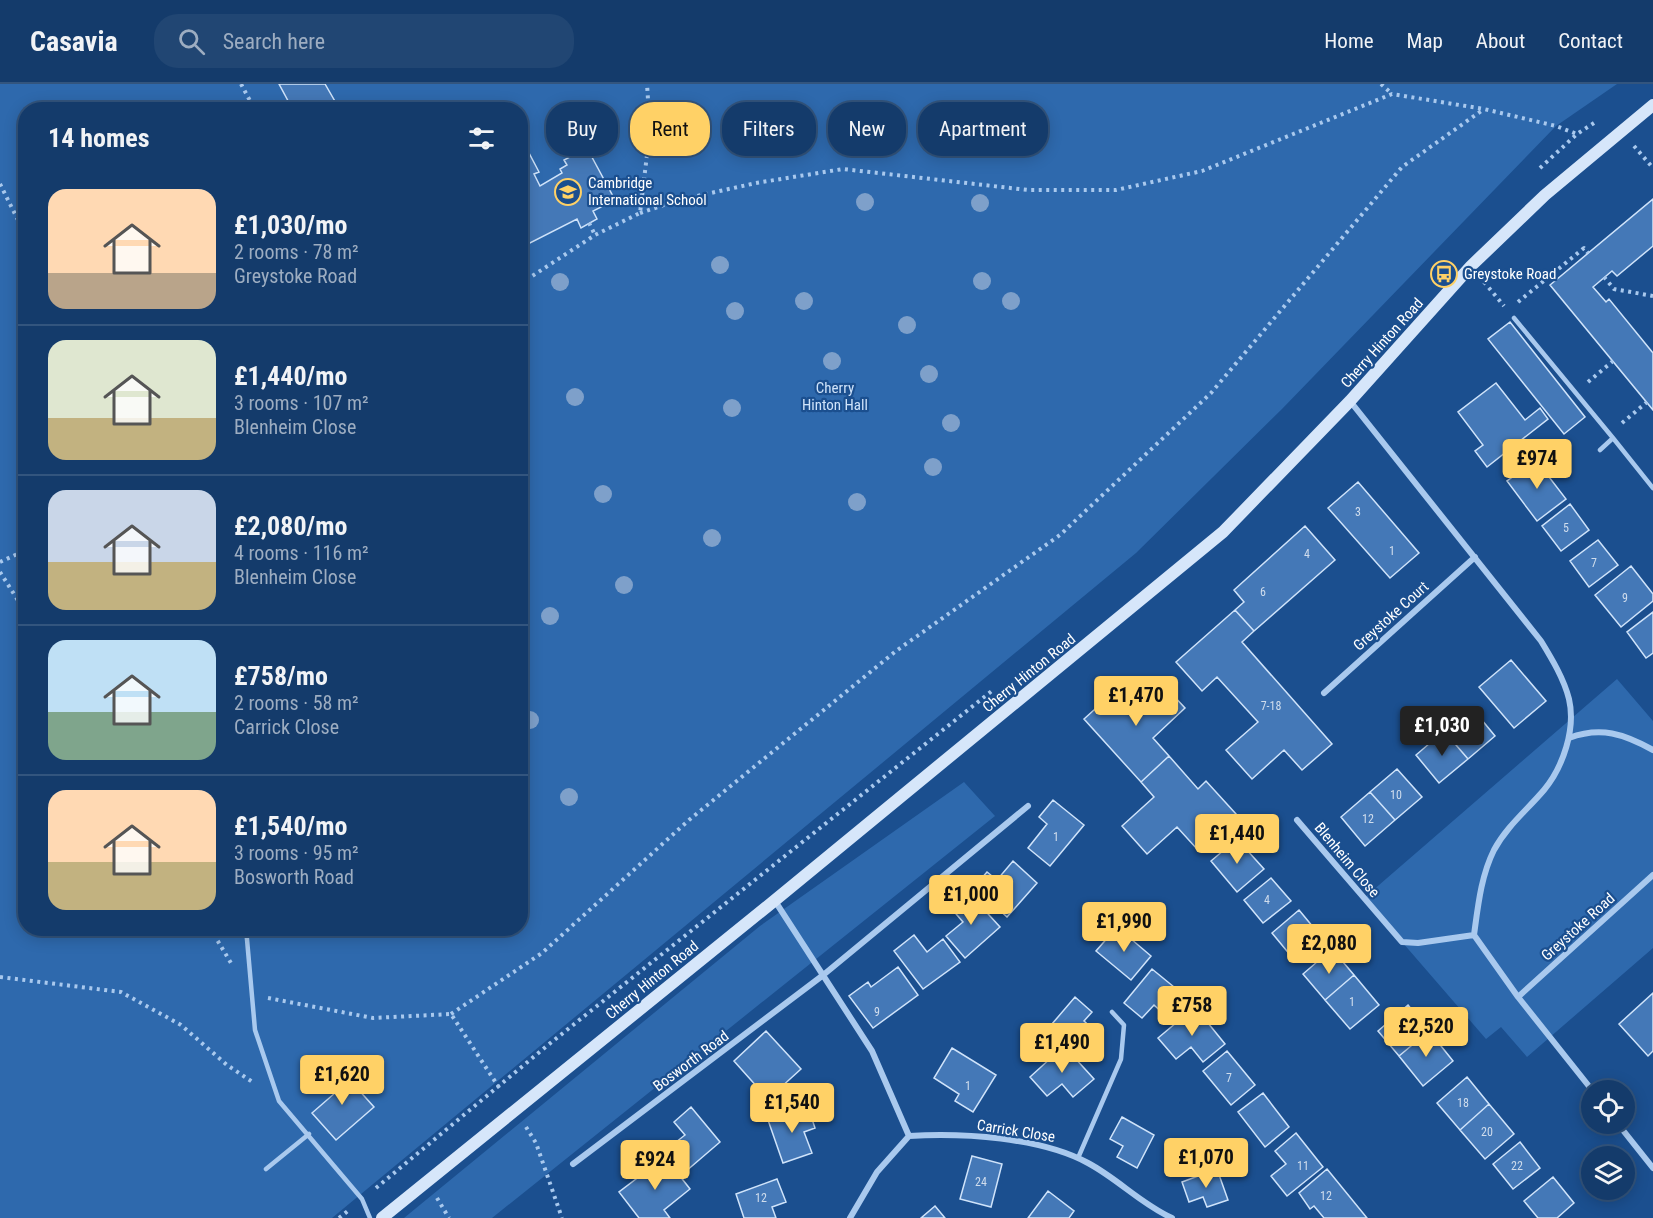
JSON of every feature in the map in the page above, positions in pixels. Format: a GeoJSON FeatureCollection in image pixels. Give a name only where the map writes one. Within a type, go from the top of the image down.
{"type":"FeatureCollection","features":[{"type":"Feature","properties":{"kind":"street","name":"Cherry Hinton Road"},"geometry":{"type":"LineString","coordinates":[[382,1218],[774,901],[1223,532],[1350,401],[1471,266],[1545,195],[1603,144],[1653,105]]}},
{"type":"Feature","properties":{"kind":"street"},"geometry":{"type":"LineString","coordinates":[[1350,401],[1541,641],[1555,664],[1569,700],[1569,738],[1564,756],[1546,788],[1514,821],[1494,850],[1479,893],[1474,935],[1518,997],[1584,1080]]}},
{"type":"Feature","properties":{"kind":"street","name":"Greystoke Court"},"geometry":{"type":"LineString","coordinates":[[1324,693],[1475,558]]}},
{"type":"Feature","properties":{"kind":"street"},"geometry":{"type":"LineString","coordinates":[[1569,738],[1588,730],[1628,736],[1653,750]]}},
{"type":"Feature","properties":{"kind":"street","name":"Bosworth Road"},"geometry":{"type":"LineString","coordinates":[[573,1164],[822,976],[1028,806]]}},
{"type":"Feature","properties":{"kind":"street","name":"Blenheim Close"},"geometry":{"type":"LineString","coordinates":[[1297,820],[1402,942],[1418,943],[1474,935]]}},
{"type":"Feature","properties":{"kind":"street","name":"Greystoke Road"},"geometry":{"type":"LineString","coordinates":[[1518,997],[1653,875]]}},
{"type":"Feature","properties":{"kind":"street"},"geometry":{"type":"LineString","coordinates":[[774,901],[872,1051],[909,1136],[877,1172],[850,1218]]}},
{"type":"Feature","properties":{"kind":"street","name":"Carrick Close"},"geometry":{"type":"LineString","coordinates":[[909,1136],[958,1133],[1058,1149],[1078,1158],[1155,1210],[1172,1218]]}},
{"type":"Feature","properties":{"kind":"street"},"geometry":{"type":"LineString","coordinates":[[1626,1134],[1653,1167]]}},
{"type":"Feature","properties":{"kind":"lane"},"geometry":{"type":"LineString","coordinates":[[1514,318],[1653,488]]}},
{"type":"Feature","properties":{"kind":"lane"},"geometry":{"type":"LineString","coordinates":[[1600,450],[1613,438]]}},
{"type":"Feature","properties":{"kind":"lane"},"geometry":{"type":"LineString","coordinates":[[247,936],[255,1030],[279,1101],[362,1199],[370,1218]]}},
{"type":"Feature","properties":{"kind":"lane"},"geometry":{"type":"LineString","coordinates":[[1078,1158],[1121,1059],[1124,1025],[1112,1012]]}},
{"type":"Feature","properties":{"kind":"lane"},"geometry":{"type":"LineString","coordinates":[[266,1169],[309,1134]]}},
{"type":"Feature","properties":{"kind":"path"},"geometry":{"type":"LineString","coordinates":[[240,84],[250,102]]}},
{"type":"Feature","properties":{"kind":"path"},"geometry":{"type":"LineString","coordinates":[[640,213],[650,130],[647,84]]}},
{"type":"Feature","properties":{"kind":"path"},"geometry":{"type":"LineString","coordinates":[[1380,84],[1392,93],[1484,109],[1556,126],[1603,144]]}},
{"type":"Feature","properties":{"kind":"path"},"geometry":{"type":"LineString","coordinates":[[528,279],[595,235],[640,213],[679,200],[756,183],[843,169],[1028,190],[1116,190],[1202,171],[1392,93]]}},
{"type":"Feature","properties":{"kind":"path"},"geometry":{"type":"LineString","coordinates":[[215,936],[252,996],[373,1018],[451,1014],[542,953],[689,820],[896,651],[1060,535],[1211,393],[1402,167],[1484,109]]}},
{"type":"Feature","properties":{"kind":"path"},"geometry":{"type":"LineString","coordinates":[[1535,172],[1577,134],[1598,120]]}},
{"type":"Feature","properties":{"kind":"path"},"geometry":{"type":"LineString","coordinates":[[0,184],[18,220]]}},
{"type":"Feature","properties":{"kind":"path"},"geometry":{"type":"LineString","coordinates":[[589,223],[595,235]]}},
{"type":"Feature","properties":{"kind":"path"},"geometry":{"type":"LineString","coordinates":[[1508,311],[1584,248],[1588,253]]}},
{"type":"Feature","properties":{"kind":"path"},"geometry":{"type":"LineString","coordinates":[[1471,266],[1514,318]]}},
{"type":"Feature","properties":{"kind":"path"},"geometry":{"type":"LineString","coordinates":[[1604,277],[1614,289],[1653,296]]}},
{"type":"Feature","properties":{"kind":"path"},"geometry":{"type":"LineString","coordinates":[[1575,393],[1613,361]]}},
{"type":"Feature","properties":{"kind":"path"},"geometry":{"type":"LineString","coordinates":[[1609,433],[1647,402]]}},
{"type":"Feature","properties":{"kind":"path"},"geometry":{"type":"LineString","coordinates":[[0,562],[18,554]]}},
{"type":"Feature","properties":{"kind":"path"},"geometry":{"type":"LineString","coordinates":[[0,572],[18,600]]}},
{"type":"Feature","properties":{"kind":"path"},"geometry":{"type":"LineString","coordinates":[[339,1218],[548,1045],[1000,684]]}},
{"type":"Feature","properties":{"kind":"path"},"geometry":{"type":"LineString","coordinates":[[0,977],[121,992],[181,1025],[227,1065],[279,1101]]}},
{"type":"Feature","properties":{"kind":"path"},"geometry":{"type":"LineString","coordinates":[[451,1014],[499,1087]]}},
{"type":"Feature","properties":{"kind":"path"},"geometry":{"type":"LineString","coordinates":[[536,1143],[562,1218]]}},
{"type":"Feature","properties":{"kind":"green space","name":"Cherry Hinton Hall"},"geometry":{"type":"Polygon","coordinates":[[[0,84],[1617,84],[1556,126],[1282,409],[1136,553],[332,1218],[0,1218],[0,84]]]}},
{"type":"Feature","properties":{"kind":"green space"},"geometry":{"type":"Polygon","coordinates":[[[1617,679],[1653,721],[1653,948],[1527,1057],[1501,1027],[1486,1039],[1364,898],[1617,679]]]}},
{"type":"Feature","properties":{"kind":"green space"},"geometry":{"type":"Polygon","coordinates":[[[964,782],[995,816],[492,1218],[404,1218],[760,926],[964,782]]]}},
{"type":"Feature","properties":{"kind":"building"},"geometry":{"type":"Polygon","coordinates":[[[279,84],[325,84],[335,102],[289,102],[279,84]]]}},
{"type":"Feature","properties":{"kind":"building"},"geometry":{"type":"Polygon","coordinates":[[[528,154],[539,172],[534,174],[540,186],[562,173],[560,169],[567,165],[564,160],[572,156],[591,156],[615,200],[593,211],[597,219],[581,228],[577,219],[528,244],[528,154]]]}},
{"type":"Feature","properties":{"kind":"building"},"geometry":{"type":"Polygon","coordinates":[[[1653,199],[1653,246],[1617,276],[1612,271],[1593,287],[1606,302],[1609,299],[1653,353],[1653,410],[1550,285],[1653,199]]]}},
{"type":"Feature","properties":{"kind":"building"},"geometry":{"type":"Polygon","coordinates":[[[1510,322],[1585,417],[1564,434],[1488,339],[1510,322]]]}},
{"type":"Feature","properties":{"kind":"building"},"geometry":{"type":"Polygon","coordinates":[[[1496,383],[1525,420],[1540,408],[1548,419],[1487,467],[1475,451],[1483,445],[1458,412],[1496,383]]]}},
{"type":"Feature","properties":{"kind":"building"},"geometry":{"type":"Polygon","coordinates":[[[1536,460],[1566,499],[1537,521],[1507,481],[1536,460]]]}},
{"type":"Feature","properties":{"kind":"building"},"geometry":{"type":"Polygon","coordinates":[[[1358,482],[1419,553],[1390,578],[1328,508],[1358,482]]]}},
{"type":"Feature","properties":{"kind":"building"},"geometry":{"type":"Polygon","coordinates":[[[1570,504],[1589,530],[1561,551],[1542,526],[1570,504]]]}},
{"type":"Feature","properties":{"kind":"building"},"geometry":{"type":"Polygon","coordinates":[[[1305,526],[1335,560],[1254,631],[1235,610],[1244,602],[1234,590],[1305,526]]]}},
{"type":"Feature","properties":{"kind":"building"},"geometry":{"type":"Polygon","coordinates":[[[1598,540],[1618,565],[1589,587],[1570,561],[1598,540]]]}},
{"type":"Feature","properties":{"kind":"building"},"geometry":{"type":"Polygon","coordinates":[[[1631,566],[1653,594],[1653,601],[1621,627],[1595,595],[1631,566]]]}},
{"type":"Feature","properties":{"kind":"building"},"geometry":{"type":"Polygon","coordinates":[[[1235,610],[1254,631],[1242,642],[1332,744],[1302,770],[1284,750],[1252,779],[1226,750],[1258,722],[1217,677],[1202,691],[1176,662],[1235,610]]]}},
{"type":"Feature","properties":{"kind":"building"},"geometry":{"type":"Polygon","coordinates":[[[1653,612],[1653,653],[1646,658],[1627,632],[1653,612]]]}},
{"type":"Feature","properties":{"kind":"building"},"geometry":{"type":"Polygon","coordinates":[[[1511,660],[1546,701],[1514,728],[1479,687],[1511,660]]]}},
{"type":"Feature","properties":{"kind":"building"},"geometry":{"type":"Polygon","coordinates":[[[1159,680],[1185,708],[1153,738],[1169,756],[1141,782],[1084,719],[1115,691],[1129,707],[1159,680]]]}},
{"type":"Feature","properties":{"kind":"building"},"geometry":{"type":"Polygon","coordinates":[[[1472,708],[1495,736],[1468,759],[1444,731],[1472,708]]]}},
{"type":"Feature","properties":{"kind":"building"},"geometry":{"type":"Polygon","coordinates":[[[1444,731],[1468,759],[1439,783],[1416,755],[1444,731]]]}},
{"type":"Feature","properties":{"kind":"building"},"geometry":{"type":"Polygon","coordinates":[[[1169,756],[1198,789],[1206,781],[1236,814],[1197,849],[1177,827],[1147,854],[1122,826],[1154,797],[1141,782],[1169,756]]]}},
{"type":"Feature","properties":{"kind":"building"},"geometry":{"type":"Polygon","coordinates":[[[1397,769],[1422,797],[1395,820],[1370,792],[1397,769]]]}},
{"type":"Feature","properties":{"kind":"building"},"geometry":{"type":"Polygon","coordinates":[[[1370,792],[1395,820],[1365,846],[1341,817],[1370,792]]]}},
{"type":"Feature","properties":{"kind":"building"},"geometry":{"type":"Polygon","coordinates":[[[1053,800],[1084,825],[1050,866],[1028,848],[1047,824],[1039,817],[1053,800]]]}},
{"type":"Feature","properties":{"kind":"building"},"geometry":{"type":"Polygon","coordinates":[[[1237,839],[1264,869],[1237,892],[1211,861],[1237,839]]]}},
{"type":"Feature","properties":{"kind":"building"},"geometry":{"type":"Polygon","coordinates":[[[1013,861],[1037,883],[1007,917],[974,887],[987,872],[997,880],[1013,861]]]}},
{"type":"Feature","properties":{"kind":"building"},"geometry":{"type":"Polygon","coordinates":[[[1271,878],[1291,901],[1263,923],[1244,900],[1271,878]]]}},
{"type":"Feature","properties":{"kind":"building"},"geometry":{"type":"Polygon","coordinates":[[[968,892],[1000,927],[965,958],[946,936],[963,922],[951,908],[968,892]]]}},
{"type":"Feature","properties":{"kind":"building"},"geometry":{"type":"Polygon","coordinates":[[[1299,910],[1318,933],[1291,956],[1272,933],[1299,910]]]}},
{"type":"Feature","properties":{"kind":"building"},"geometry":{"type":"Polygon","coordinates":[[[1117,927],[1151,956],[1131,980],[1096,951],[1117,927]]]}},
{"type":"Feature","properties":{"kind":"building"},"geometry":{"type":"Polygon","coordinates":[[[914,935],[927,952],[943,939],[960,962],[923,989],[894,951],[914,935]]]}},
{"type":"Feature","properties":{"kind":"building"},"geometry":{"type":"Polygon","coordinates":[[[1332,949],[1354,975],[1325,1000],[1303,974],[1332,949]]]}},
{"type":"Feature","properties":{"kind":"building"},"geometry":{"type":"Polygon","coordinates":[[[898,967],[918,995],[873,1028],[849,996],[868,982],[871,987],[898,967]]]}},
{"type":"Feature","properties":{"kind":"building"},"geometry":{"type":"Polygon","coordinates":[[[1152,969],[1185,996],[1167,1017],[1154,1005],[1142,1018],[1124,1003],[1152,969]]]}},
{"type":"Feature","properties":{"kind":"building"},"geometry":{"type":"Polygon","coordinates":[[[1354,975],[1379,1005],[1350,1029],[1325,1000],[1354,975]]]}},
{"type":"Feature","properties":{"kind":"building"},"geometry":{"type":"Polygon","coordinates":[[[1653,993],[1653,1051],[1648,1056],[1619,1024],[1653,993]]]}},
{"type":"Feature","properties":{"kind":"building"},"geometry":{"type":"Polygon","coordinates":[[[1075,997],[1092,1012],[1084,1021],[1094,1030],[1080,1047],[1052,1024],[1075,997]]]}},
{"type":"Feature","properties":{"kind":"building"},"geometry":{"type":"Polygon","coordinates":[[[1408,1005],[1429,1031],[1399,1056],[1378,1031],[1408,1005]]]}},
{"type":"Feature","properties":{"kind":"building"},"geometry":{"type":"Polygon","coordinates":[[[1195,1007],[1225,1044],[1203,1062],[1191,1047],[1176,1059],[1158,1038],[1195,1007]]]}},
{"type":"Feature","properties":{"kind":"building"},"geometry":{"type":"Polygon","coordinates":[[[766,1031],[801,1069],[768,1099],[734,1061],[766,1031]]]}},
{"type":"Feature","properties":{"kind":"building"},"geometry":{"type":"Polygon","coordinates":[[[1429,1031],[1453,1061],[1423,1086],[1399,1056],[1429,1031]]]}},
{"type":"Feature","properties":{"kind":"building"},"geometry":{"type":"Polygon","coordinates":[[[1064,1046],[1094,1079],[1073,1097],[1062,1084],[1047,1096],[1030,1077],[1064,1046]]]}},
{"type":"Feature","properties":{"kind":"building"},"geometry":{"type":"Polygon","coordinates":[[[952,1048],[996,1075],[973,1112],[955,1101],[959,1094],[934,1078],[952,1048]]]}},
{"type":"Feature","properties":{"kind":"building"},"geometry":{"type":"Polygon","coordinates":[[[1227,1051],[1255,1085],[1231,1105],[1203,1071],[1227,1051]]]}},
{"type":"Feature","properties":{"kind":"building"},"geometry":{"type":"Polygon","coordinates":[[[339,1068],[374,1107],[336,1140],[312,1113],[335,1093],[325,1080],[339,1068]]]}},
{"type":"Feature","properties":{"kind":"building"},"geometry":{"type":"Polygon","coordinates":[[[1467,1077],[1489,1104],[1460,1130],[1437,1103],[1467,1077]]]}},
{"type":"Feature","properties":{"kind":"building"},"geometry":{"type":"Polygon","coordinates":[[[1263,1093],[1289,1127],[1265,1147],[1238,1112],[1263,1093]]]}},
{"type":"Feature","properties":{"kind":"building"},"geometry":{"type":"Polygon","coordinates":[[[1489,1104],[1514,1134],[1485,1159],[1460,1130],[1489,1104]]]}},
{"type":"Feature","properties":{"kind":"building"},"geometry":{"type":"Polygon","coordinates":[[[691,1107],[720,1142],[685,1172],[666,1150],[685,1135],[674,1122],[691,1107]]]}},
{"type":"Feature","properties":{"kind":"building"},"geometry":{"type":"Polygon","coordinates":[[[808,1107],[815,1128],[804,1132],[812,1153],[783,1163],[768,1120],[808,1107]]]}},
{"type":"Feature","properties":{"kind":"building"},"geometry":{"type":"Polygon","coordinates":[[[1122,1117],[1154,1135],[1137,1168],[1117,1157],[1123,1146],[1110,1139],[1122,1117]]]}},
{"type":"Feature","properties":{"kind":"building"},"geometry":{"type":"Polygon","coordinates":[[[1296,1133],[1323,1167],[1287,1196],[1271,1176],[1286,1164],[1275,1151],[1296,1133]]]}},
{"type":"Feature","properties":{"kind":"building"},"geometry":{"type":"Polygon","coordinates":[[[1520,1142],[1540,1168],[1513,1189],[1493,1164],[1520,1142]]]}},
{"type":"Feature","properties":{"kind":"building"},"geometry":{"type":"Polygon","coordinates":[[[972,1156],[1002,1164],[991,1207],[960,1199],[972,1156]]]}},
{"type":"Feature","properties":{"kind":"building"},"geometry":{"type":"Polygon","coordinates":[[[665,1157],[690,1189],[664,1210],[670,1218],[639,1218],[619,1192],[665,1157]]]}},
{"type":"Feature","properties":{"kind":"building"},"geometry":{"type":"Polygon","coordinates":[[[1217,1169],[1228,1200],[1207,1207],[1203,1197],[1189,1202],[1182,1182],[1217,1169]]]}},
{"type":"Feature","properties":{"kind":"building"},"geometry":{"type":"Polygon","coordinates":[[[1327,1169],[1367,1218],[1324,1218],[1314,1206],[1310,1209],[1299,1193],[1327,1169]]]}},
{"type":"Feature","properties":{"kind":"building"},"geometry":{"type":"Polygon","coordinates":[[[1553,1177],[1574,1203],[1557,1218],[1538,1218],[1524,1201],[1553,1177]]]}},
{"type":"Feature","properties":{"kind":"building"},"geometry":{"type":"Polygon","coordinates":[[[777,1179],[786,1202],[772,1207],[776,1218],[744,1218],[736,1194],[777,1179]]]}},
{"type":"Feature","properties":{"kind":"building"},"geometry":{"type":"Polygon","coordinates":[[[1048,1191],[1074,1211],[1069,1218],[1028,1218],[1048,1191]]]}},
{"type":"Feature","properties":{"kind":"building"},"geometry":{"type":"Polygon","coordinates":[[[935,1206],[945,1218],[921,1218],[935,1206]]]}},
{"type":"Feature","properties":{"kind":"place","name":"Cambridge International School"},"geometry":{"type":"Point","coordinates":[568,192]}},
{"type":"Feature","properties":{"kind":"place","name":"Greystoke Road"},"geometry":{"type":"Point","coordinates":[1444,274]}}]}
